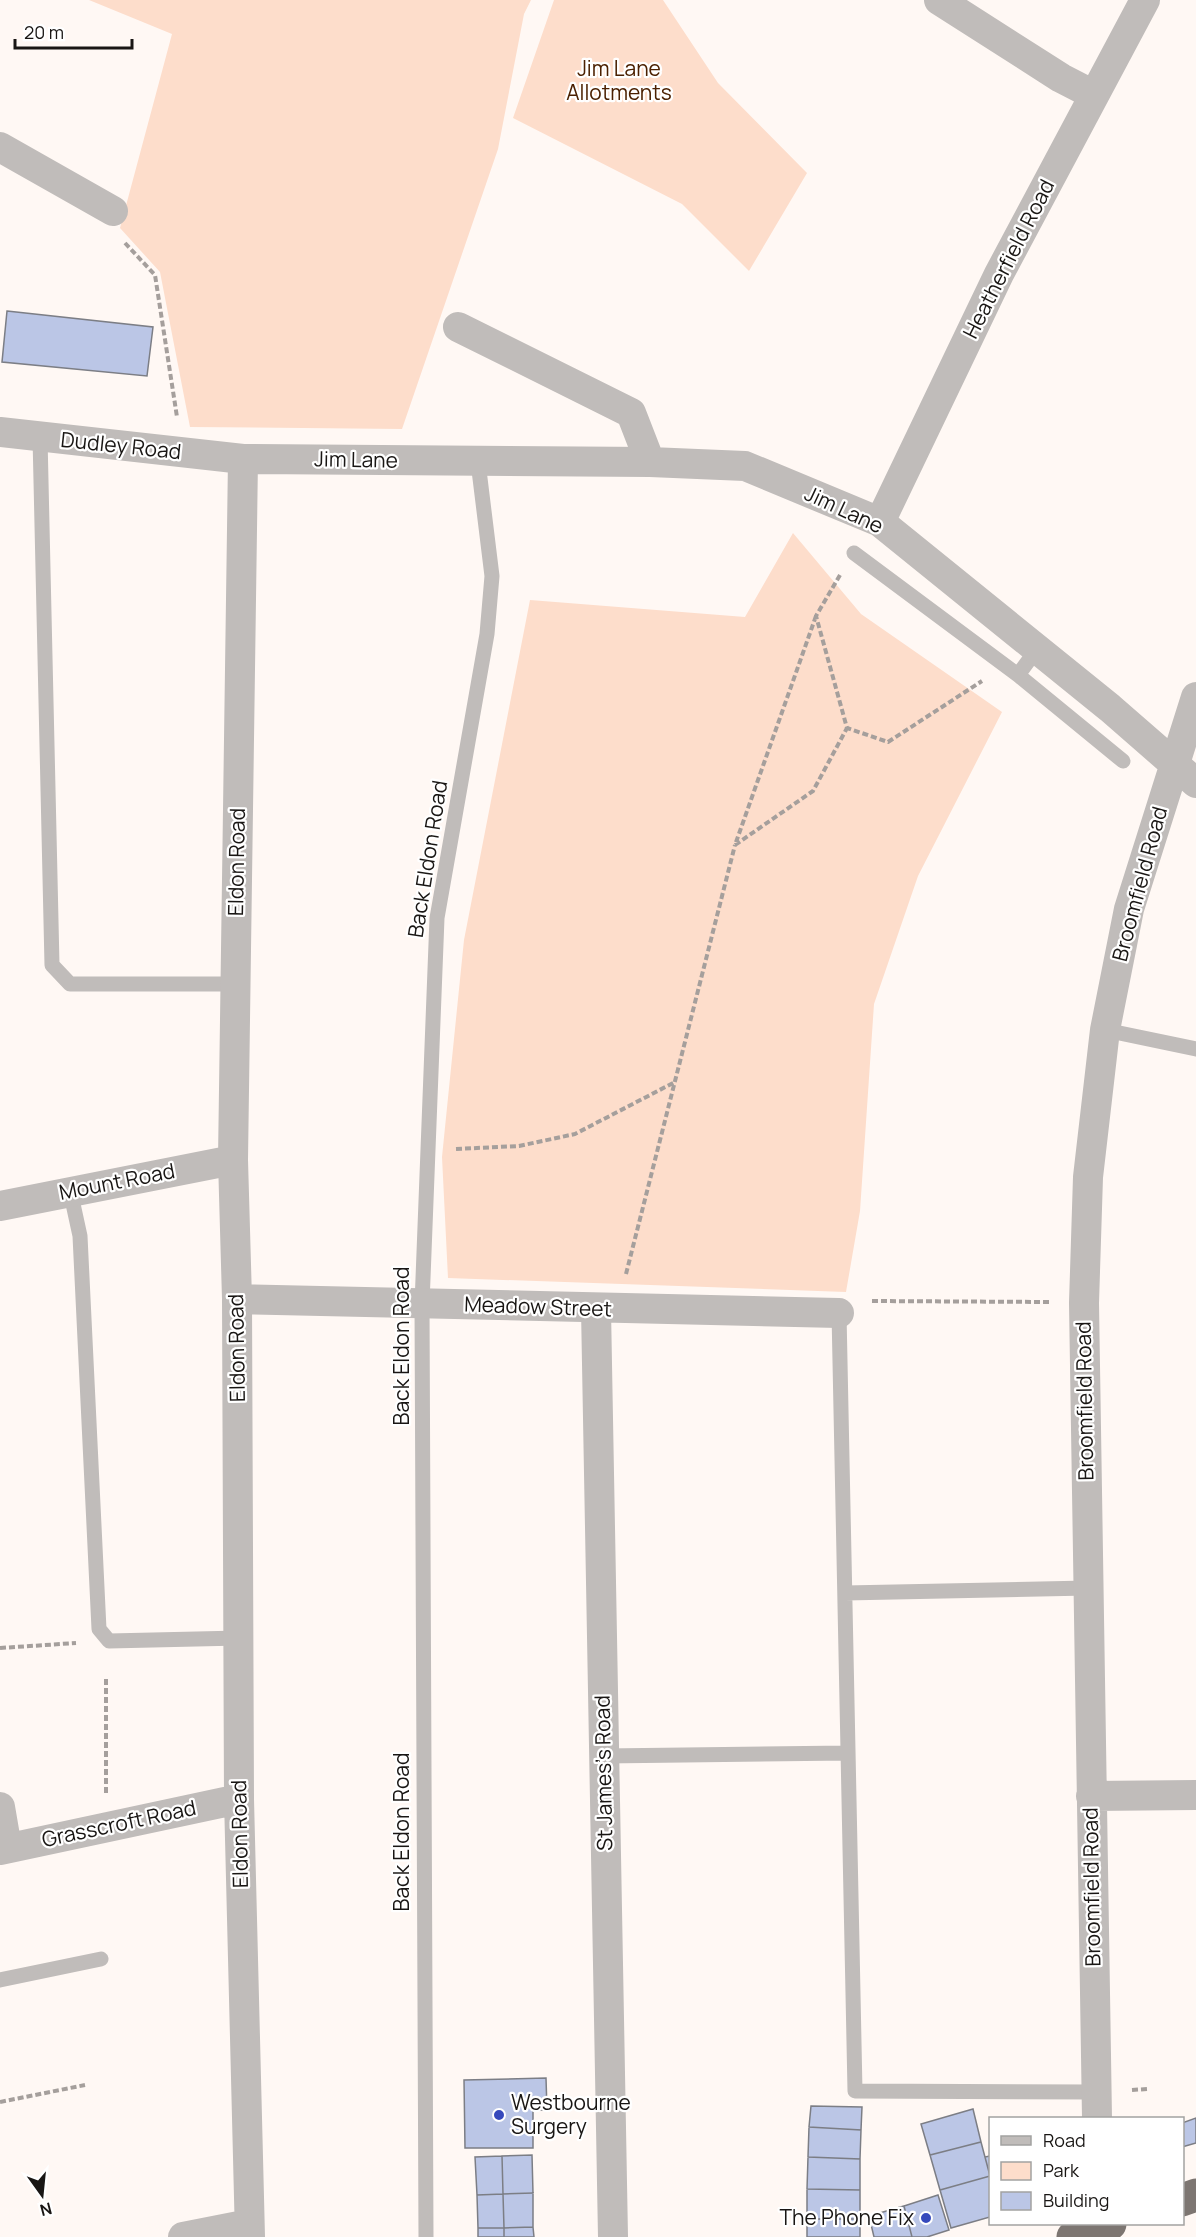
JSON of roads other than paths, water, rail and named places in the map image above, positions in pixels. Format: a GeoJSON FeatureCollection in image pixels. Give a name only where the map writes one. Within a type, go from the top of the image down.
{"type":"FeatureCollection","features":[{"type":"Feature","properties":{"kind":"street"},"geometry":{"type":"LineString","coordinates":[[939,0],[1061,78],[1094,95]]}},
{"type":"Feature","properties":{"kind":"street","name":"Heatherfield Road"},"geometry":{"type":"LineString","coordinates":[[880,522],[999,273],[1145,0]]}},
{"type":"Feature","properties":{"kind":"street"},"geometry":{"type":"LineString","coordinates":[[0,147],[113,211]]}},
{"type":"Feature","properties":{"kind":"street"},"geometry":{"type":"LineString","coordinates":[[458,327],[631,413],[650,462]]}},
{"type":"Feature","properties":{"kind":"street","name":"Dudley Road"},"geometry":{"type":"LineString","coordinates":[[0,432],[243,459]]}},
{"type":"Feature","properties":{"kind":"street","name":"Jim Lane"},"geometry":{"type":"LineString","coordinates":[[243,459],[650,462],[745,466],[880,522],[1110,708],[1185,775]]}},
{"type":"Feature","properties":{"kind":"street","name":"Eldon Road"},"geometry":{"type":"LineString","coordinates":[[243,459],[233,1160],[237,1299],[239,1799],[250,2230]]}},
{"type":"Feature","properties":{"kind":"street","name":"Broomfield Road"},"geometry":{"type":"LineString","coordinates":[[1096,2105],[1084,1303],[1088,1177],[1105,1030],[1129,909],[1185,775],[1196,697]]}},
{"type":"Feature","properties":{"kind":"street","name":"Mount Road"},"geometry":{"type":"LineString","coordinates":[[0,1206],[70,1190],[233,1160]]}},
{"type":"Feature","properties":{"kind":"street","name":"Meadow Street"},"geometry":{"type":"LineString","coordinates":[[237,1299],[839,1313]]}},
{"type":"Feature","properties":{"kind":"street","name":"St James's Road"},"geometry":{"type":"LineString","coordinates":[[607,1309],[604,1756],[611,2236]]}},
{"type":"Feature","properties":{"kind":"street"},"geometry":{"type":"LineString","coordinates":[[1091,1796],[1196,1795]]}},
{"type":"Feature","properties":{"kind":"street","name":"Grasscroft Road"},"geometry":{"type":"LineString","coordinates":[[4,1849],[239,1799]]}},
{"type":"Feature","properties":{"kind":"street"},"geometry":{"type":"LineString","coordinates":[[0,1807],[4,1849]]}},
{"type":"Feature","properties":{"kind":"street"},"geometry":{"type":"LineString","coordinates":[[183,2237],[250,2230]]}},
{"type":"Feature","properties":{"kind":"lane"},"geometry":{"type":"LineString","coordinates":[[40,437],[52,965],[70,984],[235,984]]}},
{"type":"Feature","properties":{"kind":"lane","name":"Back Eldon Road"},"geometry":{"type":"LineString","coordinates":[[426,2237],[422,1304],[436,918],[487,634],[492,576],[478,462]]}},
{"type":"Feature","properties":{"kind":"lane","name":"Jim Lane"},"geometry":{"type":"LineString","coordinates":[[854,553],[1012,670],[1123,761]]}},
{"type":"Feature","properties":{"kind":"lane"},"geometry":{"type":"LineString","coordinates":[[1012,670],[1037,649]]}},
{"type":"Feature","properties":{"kind":"lane"},"geometry":{"type":"LineString","coordinates":[[1105,1030],[1196,1049]]}},
{"type":"Feature","properties":{"kind":"lane"},"geometry":{"type":"LineString","coordinates":[[70,1190],[80,1236],[99,1629],[109,1641],[240,1638]]}},
{"type":"Feature","properties":{"kind":"lane"},"geometry":{"type":"LineString","coordinates":[[839,1313],[855,2091],[1096,2105]]}},
{"type":"Feature","properties":{"kind":"lane"},"geometry":{"type":"LineString","coordinates":[[845,1593],[1088,1588]]}},
{"type":"Feature","properties":{"kind":"lane"},"geometry":{"type":"LineString","coordinates":[[604,1756],[849,1753]]}},
{"type":"Feature","properties":{"kind":"lane"},"geometry":{"type":"LineString","coordinates":[[1,1976],[102,1959]]}},
{"type":"Feature","properties":{"kind":"place","name":"Westbourne Surgery"},"geometry":{"type":"Point","coordinates":[499,2115]}},
{"type":"Feature","properties":{"kind":"place","name":"The Phone Fix"},"geometry":{"type":"Point","coordinates":[926,2218]}},
{"type":"Feature","properties":{"kind":"park label","name":"Jim Lane Allotments"},"geometry":{"type":"Point","coordinates":[619,81]}}]}
